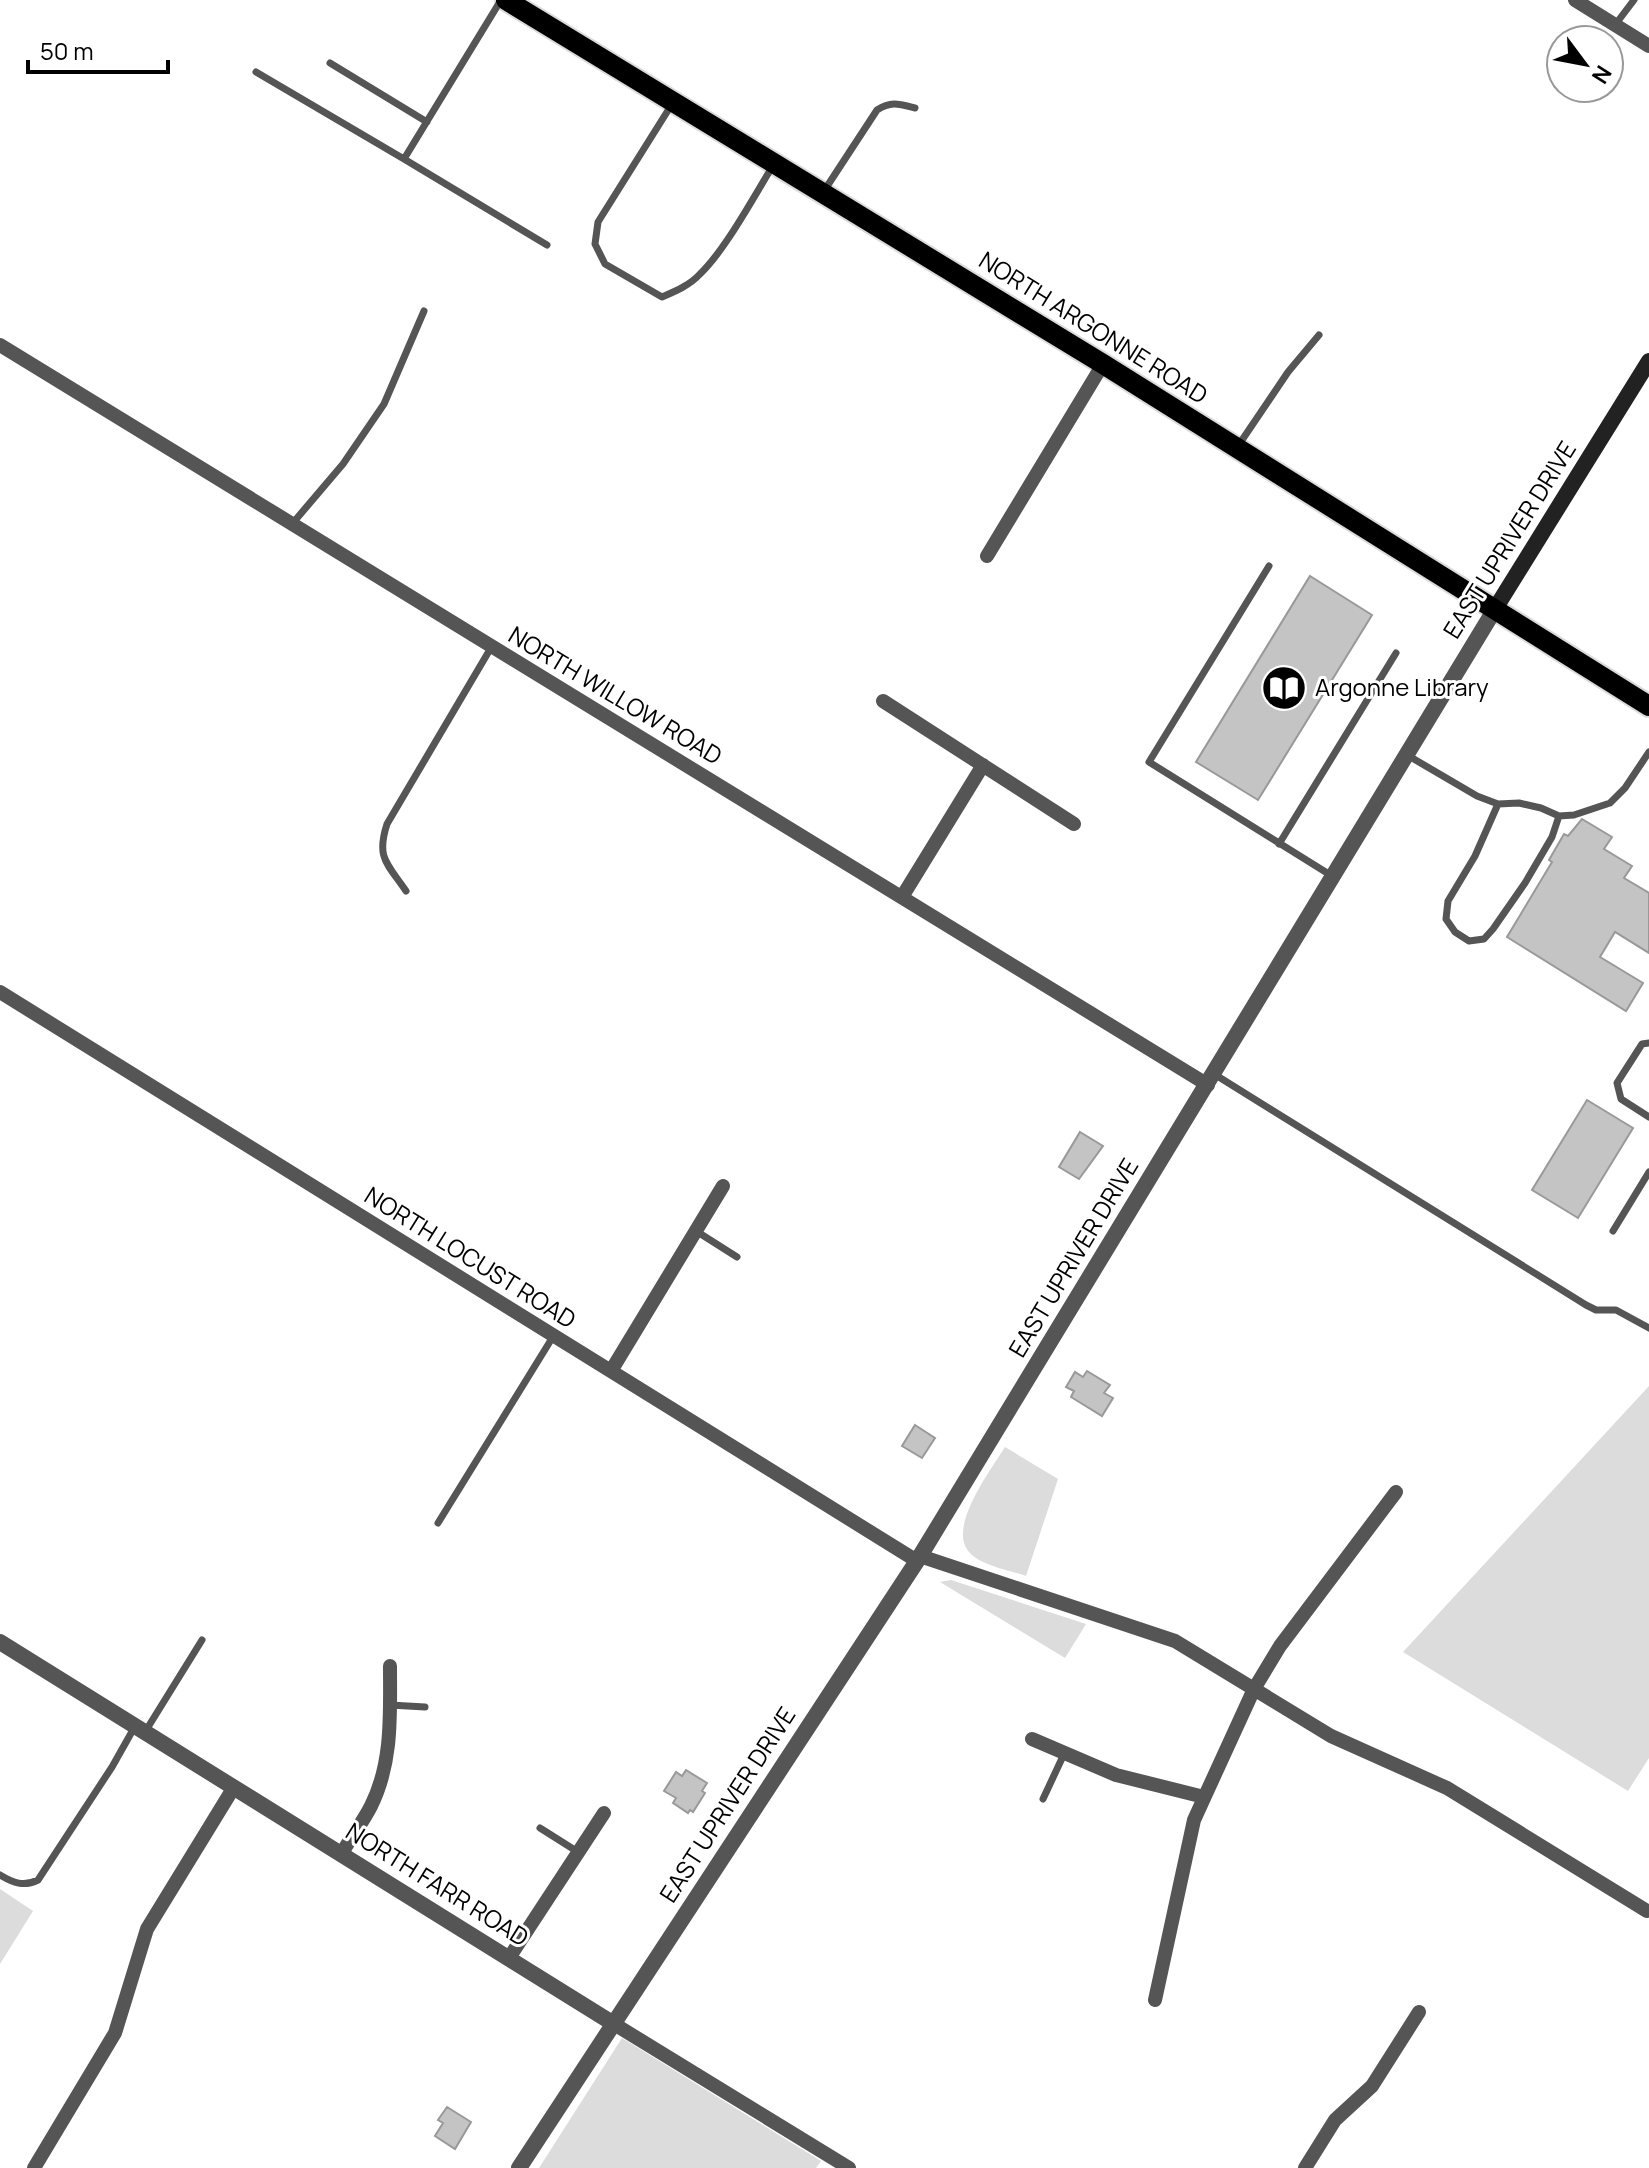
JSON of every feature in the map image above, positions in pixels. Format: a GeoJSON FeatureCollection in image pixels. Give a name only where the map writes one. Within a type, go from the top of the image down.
{"type":"FeatureCollection","features":[{"type":"Feature","properties":{"kind":"main road","name":"NORTH ARGONNE ROAD"},"geometry":{"type":"LineString","coordinates":[[503,0],[1103,364],[1649,706]]}},
{"type":"Feature","properties":{"kind":"main road","name":"EAST UPRIVER DRIVE"},"geometry":{"type":"LineString","coordinates":[[1495,609],[1649,361]]}},
{"type":"Feature","properties":{"kind":"street"},"geometry":{"type":"LineString","coordinates":[[1575,0],[1613,24]]}},
{"type":"Feature","properties":{"kind":"street"},"geometry":{"type":"LineString","coordinates":[[1625,31],[1649,46]]}},
{"type":"Feature","properties":{"kind":"street","name":"NORTH WILLOW ROAD"},"geometry":{"type":"LineString","coordinates":[[0,345],[902,897],[1211,1079]]}},
{"type":"Feature","properties":{"kind":"street"},"geometry":{"type":"LineString","coordinates":[[987,556],[1103,364]]}},
{"type":"Feature","properties":{"kind":"street","name":"EAST UPRIVER DRIVE"},"geometry":{"type":"LineString","coordinates":[[519,2168],[919,1558],[1495,609]]}},
{"type":"Feature","properties":{"kind":"street"},"geometry":{"type":"LineString","coordinates":[[883,701],[1074,824]]}},
{"type":"Feature","properties":{"kind":"street"},"geometry":{"type":"LineString","coordinates":[[902,897],[983,765]]}},
{"type":"Feature","properties":{"kind":"street","name":"NORTH LOCUST ROAD"},"geometry":{"type":"LineString","coordinates":[[0,992],[919,1558],[1175,1641],[1331,1736],[1447,1788],[1647,1911]]}},
{"type":"Feature","properties":{"kind":"street"},"geometry":{"type":"LineString","coordinates":[[611,1371],[723,1186]]}},
{"type":"Feature","properties":{"kind":"street"},"geometry":{"type":"LineString","coordinates":[[1155,2000],[1194,1820],[1254,1689],[1280,1646],[1396,1492]]}},
{"type":"Feature","properties":{"kind":"street","name":"NORTH FARR ROAD"},"geometry":{"type":"LineString","coordinates":[[0,1642],[849,2168]]}},
{"type":"Feature","properties":{"kind":"street"},"geometry":{"type":"LineString","coordinates":[[342,1853],[372,1805],[386,1767],[390,1666]]}},
{"type":"Feature","properties":{"kind":"street"},"geometry":{"type":"LineString","coordinates":[[1032,1739],[1116,1775],[1204,1797]]}},
{"type":"Feature","properties":{"kind":"street"},"geometry":{"type":"LineString","coordinates":[[34,2168],[115,2033],[147,1929],[234,1787]]}},
{"type":"Feature","properties":{"kind":"street"},"geometry":{"type":"LineString","coordinates":[[509,1958],[604,1813]]}},
{"type":"Feature","properties":{"kind":"street"},"geometry":{"type":"LineString","coordinates":[[1305,2168],[1335,2120],[1372,2086],[1419,2012]]}},
{"type":"Feature","properties":{"kind":"lane"},"geometry":{"type":"LineString","coordinates":[[404,159],[503,0]]}},
{"type":"Feature","properties":{"kind":"lane"},"geometry":{"type":"LineString","coordinates":[[1616,24],[1634,0]]}},
{"type":"Feature","properties":{"kind":"lane"},"geometry":{"type":"LineString","coordinates":[[330,63],[427,122]]}},
{"type":"Feature","properties":{"kind":"lane"},"geometry":{"type":"LineString","coordinates":[[256,72],[547,245]]}},
{"type":"Feature","properties":{"kind":"lane"},"geometry":{"type":"LineString","coordinates":[[674,102],[598,222],[595,244],[605,264],[662,297],[682,288],[700,275],[714,258],[775,164]]}},
{"type":"Feature","properties":{"kind":"lane"},"geometry":{"type":"LineString","coordinates":[[823,193],[877,110],[893,103],[915,108]]}},
{"type":"Feature","properties":{"kind":"lane"},"geometry":{"type":"LineString","coordinates":[[292,524],[343,464],[384,404],[424,311]]}},
{"type":"Feature","properties":{"kind":"lane"},"geometry":{"type":"LineString","coordinates":[[1236,448],[1288,372],[1319,335]]}},
{"type":"Feature","properties":{"kind":"lane"},"geometry":{"type":"LineString","coordinates":[[1269,566],[1149,762],[1334,877]]}},
{"type":"Feature","properties":{"kind":"lane"},"geometry":{"type":"LineString","coordinates":[[406,891],[384,859],[381,844],[387,824],[492,646]]}},
{"type":"Feature","properties":{"kind":"lane"},"geometry":{"type":"LineString","coordinates":[[1279,844],[1396,653]]}},
{"type":"Feature","properties":{"kind":"lane"},"geometry":{"type":"LineString","coordinates":[[1407,755],[1477,796],[1498,804],[1519,803],[1541,808],[1559,816],[1574,815],[1610,803],[1625,788],[1649,752]]}},
{"type":"Feature","properties":{"kind":"lane"},"geometry":{"type":"LineString","coordinates":[[1498,804],[1475,856],[1448,901],[1446,919],[1455,932],[1469,941],[1484,939],[1493,929],[1532,872],[1552,837],[1559,816]]}},
{"type":"Feature","properties":{"kind":"lane"},"geometry":{"type":"LineString","coordinates":[[1649,1043],[1642,1044],[1617,1083],[1621,1099],[1649,1117]]}},
{"type":"Feature","properties":{"kind":"lane"},"geometry":{"type":"LineString","coordinates":[[1211,1079],[1586,1305],[1596,1310],[1616,1310],[1649,1328]]}},
{"type":"Feature","properties":{"kind":"lane"},"geometry":{"type":"LineString","coordinates":[[1613,1231],[1649,1172]]}},
{"type":"Feature","properties":{"kind":"lane"},"geometry":{"type":"LineString","coordinates":[[696,1231],[737,1257]]}},
{"type":"Feature","properties":{"kind":"lane"},"geometry":{"type":"LineString","coordinates":[[438,1523],[554,1335]]}},
{"type":"Feature","properties":{"kind":"lane"},"geometry":{"type":"LineString","coordinates":[[0,1875],[12,1883],[29,1884],[38,1880],[112,1767],[202,1640]]}},
{"type":"Feature","properties":{"kind":"lane"},"geometry":{"type":"LineString","coordinates":[[390,1705],[425,1707]]}},
{"type":"Feature","properties":{"kind":"lane"},"geometry":{"type":"LineString","coordinates":[[1043,1799],[1064,1754]]}},
{"type":"Feature","properties":{"kind":"lane"},"geometry":{"type":"LineString","coordinates":[[540,1828],[578,1852]]}},
{"type":"Feature","properties":{"kind":"shaded area"},"geometry":{"type":"Polygon","coordinates":[[[1649,1386],[1649,1758],[1628,1791],[1403,1652],[1649,1386]]]}},
{"type":"Feature","properties":{"kind":"shaded area"},"geometry":{"type":"Polygon","coordinates":[[[1005,1447],[1058,1479],[1026,1576],[981,1561],[969,1552],[964,1541],[963,1528],[967,1514],[1005,1447]]]}},
{"type":"Feature","properties":{"kind":"shaded area"},"geometry":{"type":"Polygon","coordinates":[[[951,1580],[1086,1624],[1065,1658],[940,1582],[951,1580]]]}},
{"type":"Feature","properties":{"kind":"shaded area"},"geometry":{"type":"Polygon","coordinates":[[[0,1889],[33,1911],[0,1964],[0,1889]]]}},
{"type":"Feature","properties":{"kind":"shaded area"},"geometry":{"type":"Polygon","coordinates":[[[622,2038],[821,2161],[816,2168],[539,2168],[622,2038]]]}},
{"type":"Feature","properties":{"kind":"building","name":"Argonne Library"},"geometry":{"type":"Polygon","coordinates":[[[1310,576],[1372,615],[1258,800],[1196,762],[1310,576]]]}},
{"type":"Feature","properties":{"kind":"building"},"geometry":{"type":"Polygon","coordinates":[[[1582,819],[1612,837],[1604,849],[1632,866],[1624,878],[1649,893],[1649,953],[1615,932],[1600,957],[1643,983],[1626,1011],[1507,937],[1552,862],[1549,860],[1564,834],[1568,836],[1582,819]]]}},
{"type":"Feature","properties":{"kind":"building"},"geometry":{"type":"Polygon","coordinates":[[[1587,1100],[1633,1128],[1578,1218],[1532,1190],[1587,1100]]]}},
{"type":"Feature","properties":{"kind":"building"},"geometry":{"type":"Polygon","coordinates":[[[1080,1132],[1103,1146],[1079,1179],[1059,1167],[1080,1132]]]}},
{"type":"Feature","properties":{"kind":"building"},"geometry":{"type":"Polygon","coordinates":[[[1087,1371],[1110,1385],[1104,1393],[1113,1398],[1102,1416],[1071,1397],[1074,1391],[1066,1387],[1075,1372],[1083,1377],[1087,1371]]]}},
{"type":"Feature","properties":{"kind":"building"},"geometry":{"type":"Polygon","coordinates":[[[915,1425],[935,1438],[922,1458],[902,1446],[915,1425]]]}},
{"type":"Feature","properties":{"kind":"building"},"geometry":{"type":"Polygon","coordinates":[[[686,1770],[707,1783],[702,1791],[705,1793],[693,1812],[690,1810],[688,1813],[673,1803],[676,1798],[664,1791],[676,1772],[682,1776],[686,1770]]]}},
{"type":"Feature","properties":{"kind":"building"},"geometry":{"type":"Polygon","coordinates":[[[447,2107],[471,2122],[455,2149],[435,2136],[443,2123],[438,2120],[447,2107]]]}},
{"type":"Feature","properties":{"kind":"place","name":"Argonne Library"},"geometry":{"type":"Point","coordinates":[1284,688]}}]}
